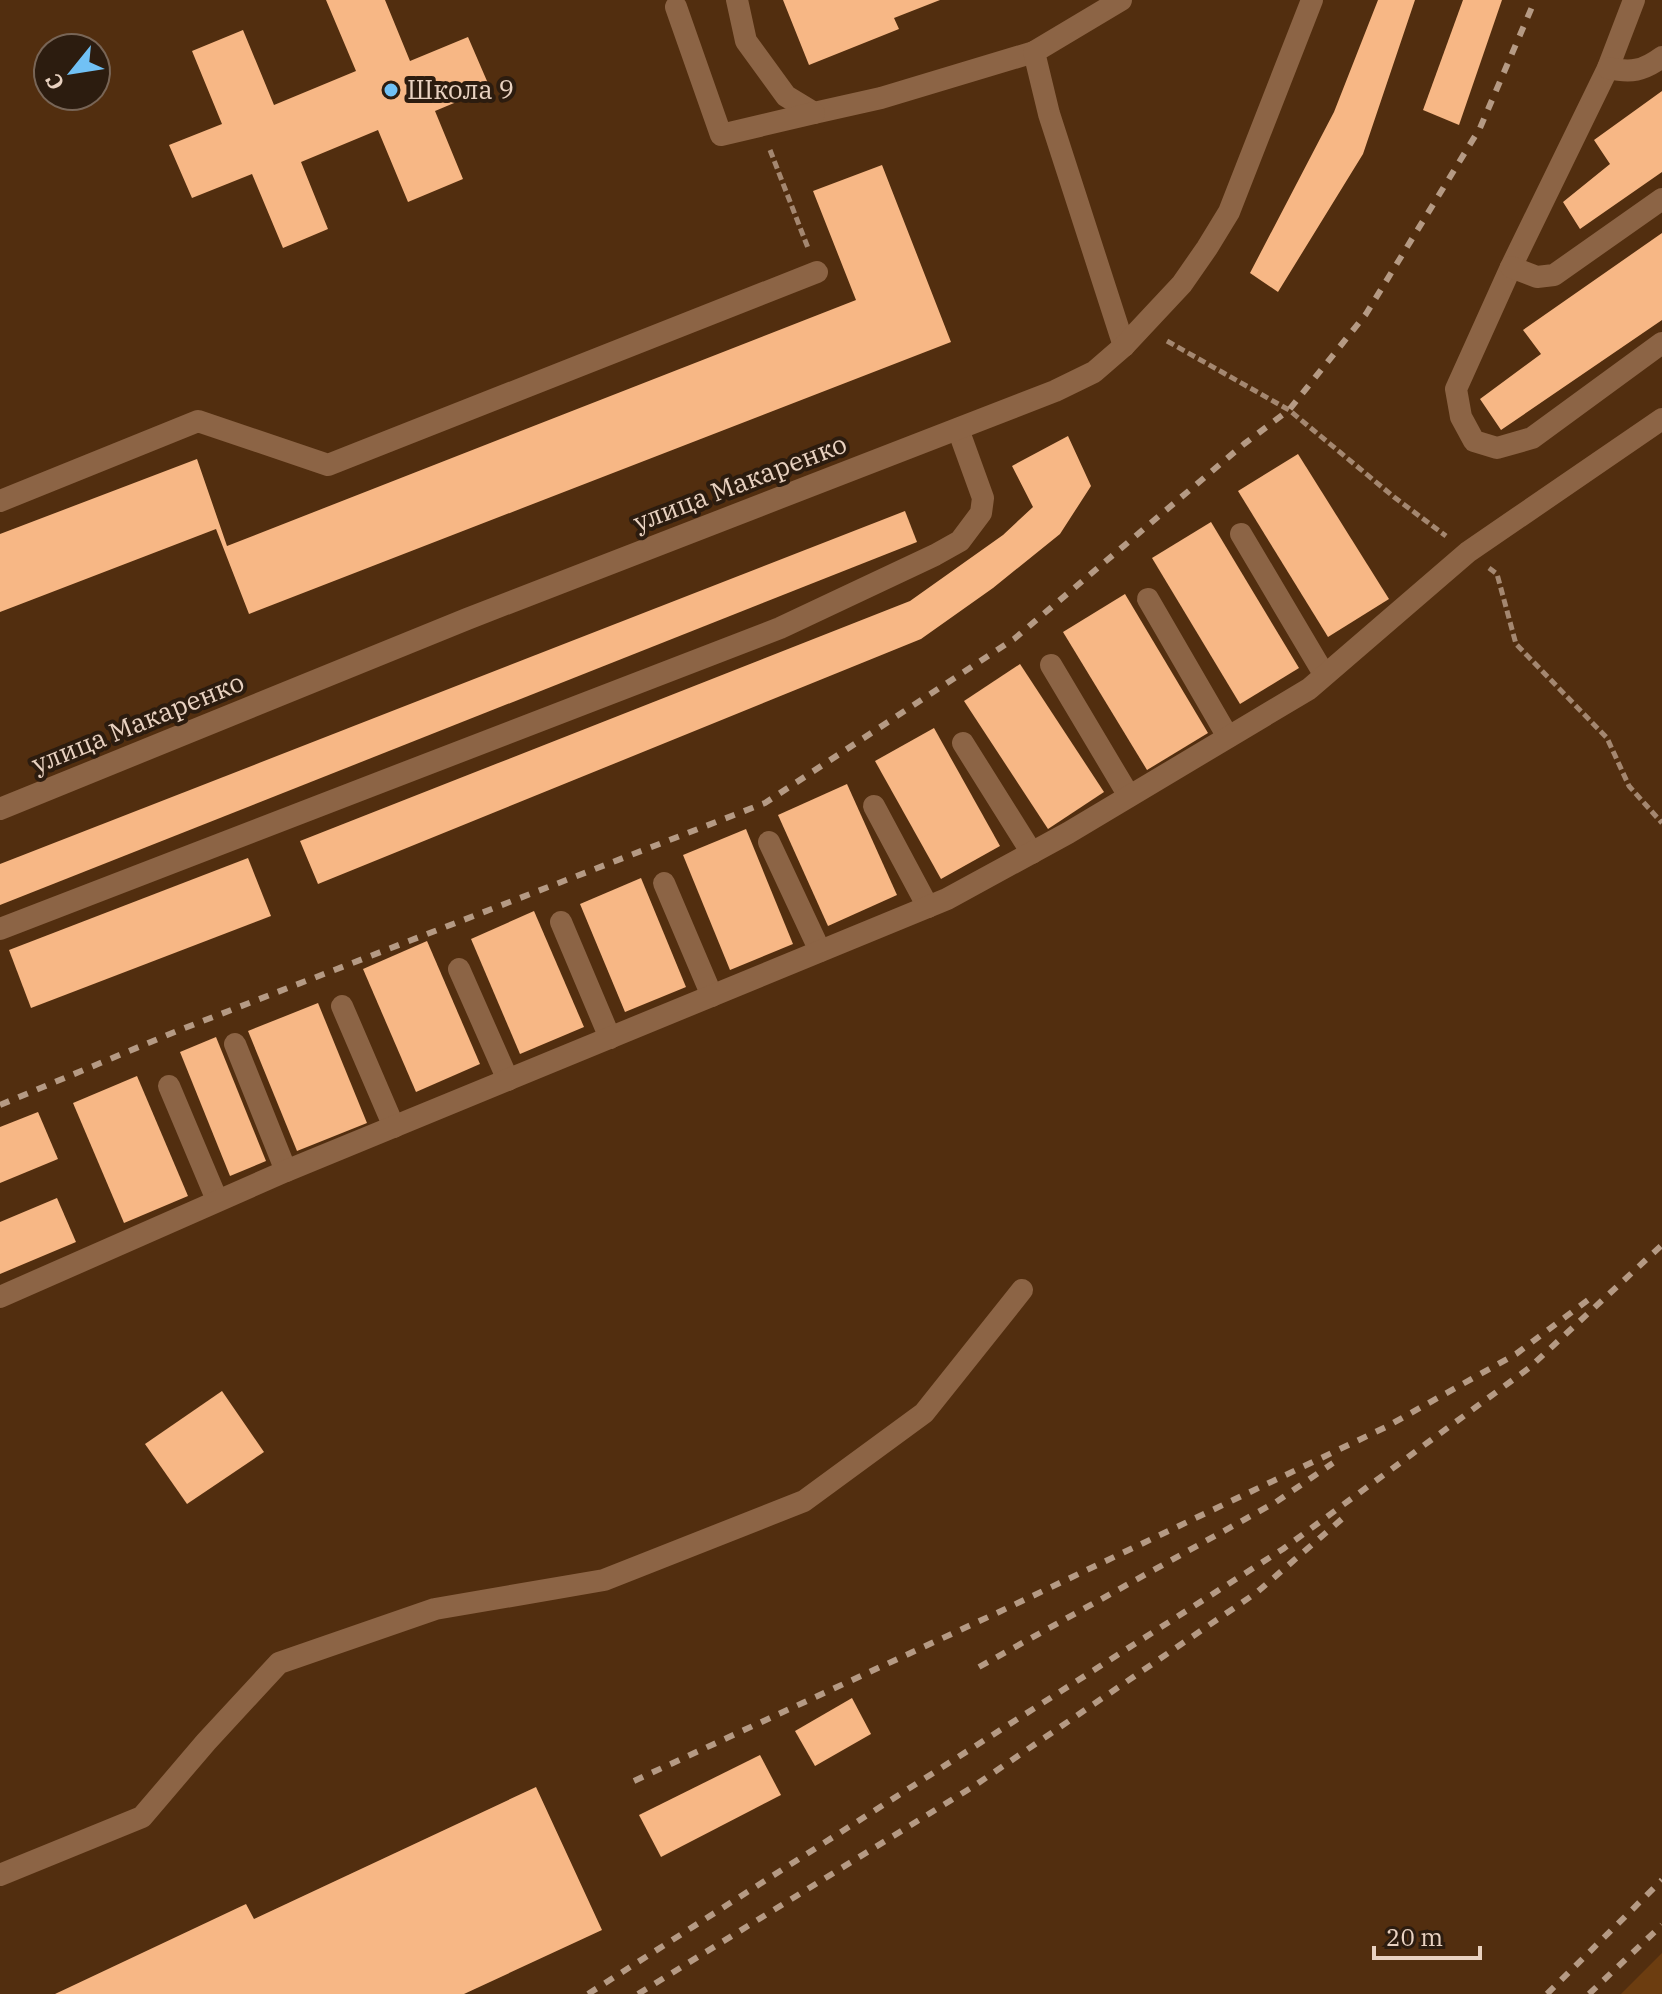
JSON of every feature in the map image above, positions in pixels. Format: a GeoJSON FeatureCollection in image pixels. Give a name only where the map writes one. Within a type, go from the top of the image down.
{"type":"FeatureCollection","features":[{"type":"Feature","properties":{"kind":"street"},"geometry":{"type":"LineString","coordinates":[[737,0],[746,41],[786,96],[814,113]]}},
{"type":"Feature","properties":{"kind":"street"},"geometry":{"type":"LineString","coordinates":[[676,7],[721,135],[881,98],[1034,52],[1121,0]]}},
{"type":"Feature","properties":{"kind":"street","name":"улица Макаренко"},"geometry":{"type":"LineString","coordinates":[[0,809],[467,619],[1055,391],[1094,372],[1124,346],[1182,284],[1229,212],[1312,0]]}},
{"type":"Feature","properties":{"kind":"street"},"geometry":{"type":"LineString","coordinates":[[1634,0],[1608,68],[1511,267],[1456,389],[1461,417],[1474,441],[1497,448],[1532,438],[1662,343]]}},
{"type":"Feature","properties":{"kind":"street"},"geometry":{"type":"LineString","coordinates":[[1034,52],[1049,114],[1124,346]]}},
{"type":"Feature","properties":{"kind":"street"},"geometry":{"type":"LineString","coordinates":[[1608,68],[1628,73],[1646,69],[1662,57]]}},
{"type":"Feature","properties":{"kind":"street"},"geometry":{"type":"LineString","coordinates":[[1511,267],[1537,277],[1554,275],[1662,199]]}},
{"type":"Feature","properties":{"kind":"street"},"geometry":{"type":"LineString","coordinates":[[0,501],[198,421],[328,465],[817,272]]}},
{"type":"Feature","properties":{"kind":"street"},"geometry":{"type":"LineString","coordinates":[[0,1297],[286,1171],[947,899],[1032,853],[1309,689],[1468,552],[1662,419]]}},
{"type":"Feature","properties":{"kind":"street"},"geometry":{"type":"LineString","coordinates":[[0,929],[780,628],[935,555],[960,541],[981,513],[983,498],[958,429]]}},
{"type":"Feature","properties":{"kind":"street"},"geometry":{"type":"LineString","coordinates":[[1241,534],[1324,674]]}},
{"type":"Feature","properties":{"kind":"street"},"geometry":{"type":"LineString","coordinates":[[1148,599],[1228,737]]}},
{"type":"Feature","properties":{"kind":"street"},"geometry":{"type":"LineString","coordinates":[[1051,665],[1129,796]]}},
{"type":"Feature","properties":{"kind":"street"},"geometry":{"type":"LineString","coordinates":[[963,743],[1032,853]]}},
{"type":"Feature","properties":{"kind":"street"},"geometry":{"type":"LineString","coordinates":[[874,806],[928,907]]}},
{"type":"Feature","properties":{"kind":"street"},"geometry":{"type":"LineString","coordinates":[[769,842],[820,951]]}},
{"type":"Feature","properties":{"kind":"street"},"geometry":{"type":"LineString","coordinates":[[664,883],[712,996]]}},
{"type":"Feature","properties":{"kind":"street"},"geometry":{"type":"LineString","coordinates":[[561,922],[610,1038]]}},
{"type":"Feature","properties":{"kind":"street"},"geometry":{"type":"LineString","coordinates":[[459,969],[508,1080]]}},
{"type":"Feature","properties":{"kind":"street"},"geometry":{"type":"LineString","coordinates":[[342,1006],[394,1127]]}},
{"type":"Feature","properties":{"kind":"street"},"geometry":{"type":"LineString","coordinates":[[235,1044],[286,1171]]}},
{"type":"Feature","properties":{"kind":"street"},"geometry":{"type":"LineString","coordinates":[[169,1086],[217,1200]]}},
{"type":"Feature","properties":{"kind":"street"},"geometry":{"type":"LineString","coordinates":[[0,1875],[142,1817],[279,1663],[435,1609],[604,1580],[804,1501],[924,1413],[1022,1290]]}},
{"type":"Feature","properties":{"kind":"shaded area"},"geometry":{"type":"Polygon","coordinates":[[[1662,1953],[1662,1994],[1621,1994],[1662,1953]]]}},
{"type":"Feature","properties":{"kind":"building"},"geometry":{"type":"Polygon","coordinates":[[[326,0],[385,0],[410,61],[468,37],[490,88],[435,111],[463,179],[408,202],[378,130],[301,162],[328,229],[283,248],[252,174],[192,198],[169,145],[222,124],[192,51],[243,30],[274,105],[356,71],[326,0]]]}},
{"type":"Feature","properties":{"kind":"building"},"geometry":{"type":"Polygon","coordinates":[[[783,0],[940,0],[894,18],[899,29],[809,65],[783,0]]]}},
{"type":"Feature","properties":{"kind":"building"},"geometry":{"type":"Polygon","coordinates":[[[1378,0],[1415,0],[1363,154],[1278,292],[1250,273],[1334,112],[1378,0]]]}},
{"type":"Feature","properties":{"kind":"building"},"geometry":{"type":"Polygon","coordinates":[[[1463,0],[1502,0],[1459,125],[1423,110],[1463,0]]]}},
{"type":"Feature","properties":{"kind":"building"},"geometry":{"type":"Polygon","coordinates":[[[1662,91],[1662,172],[1580,229],[1563,202],[1610,164],[1594,140],[1662,91]]]}},
{"type":"Feature","properties":{"kind":"building"},"geometry":{"type":"Polygon","coordinates":[[[882,165],[951,342],[249,614],[216,529],[0,612],[0,534],[197,459],[227,546],[856,300],[813,191],[882,165]]]}},
{"type":"Feature","properties":{"kind":"building"},"geometry":{"type":"Polygon","coordinates":[[[1662,233],[1662,320],[1501,430],[1480,399],[1541,354],[1523,330],[1662,233]]]}},
{"type":"Feature","properties":{"kind":"building"},"geometry":{"type":"Polygon","coordinates":[[[1068,436],[1091,486],[1060,534],[993,588],[921,639],[318,884],[300,841],[910,601],[1003,535],[1033,507],[1012,466],[1068,436]]]}},
{"type":"Feature","properties":{"kind":"building"},"geometry":{"type":"Polygon","coordinates":[[[1298,454],[1389,599],[1328,637],[1238,491],[1298,454]]]}},
{"type":"Feature","properties":{"kind":"building"},"geometry":{"type":"Polygon","coordinates":[[[905,511],[917,542],[0,905],[0,864],[905,511]]]}},
{"type":"Feature","properties":{"kind":"building"},"geometry":{"type":"Polygon","coordinates":[[[1211,522],[1299,668],[1240,704],[1152,558],[1211,522]]]}},
{"type":"Feature","properties":{"kind":"building"},"geometry":{"type":"Polygon","coordinates":[[[1125,594],[1208,733],[1147,770],[1063,632],[1125,594]]]}},
{"type":"Feature","properties":{"kind":"building"},"geometry":{"type":"Polygon","coordinates":[[[1020,664],[1104,792],[1048,829],[964,701],[1020,664]]]}},
{"type":"Feature","properties":{"kind":"building"},"geometry":{"type":"Polygon","coordinates":[[[934,728],[1000,846],[941,879],[875,761],[934,728]]]}},
{"type":"Feature","properties":{"kind":"building"},"geometry":{"type":"Polygon","coordinates":[[[847,784],[897,895],[828,926],[778,815],[847,784]]]}},
{"type":"Feature","properties":{"kind":"building"},"geometry":{"type":"Polygon","coordinates":[[[746,829],[793,944],[730,970],[683,855],[746,829]]]}},
{"type":"Feature","properties":{"kind":"building"},"geometry":{"type":"Polygon","coordinates":[[[248,858],[271,916],[31,1008],[9,950],[248,858]]]}},
{"type":"Feature","properties":{"kind":"building"},"geometry":{"type":"Polygon","coordinates":[[[641,878],[686,987],[625,1012],[580,904],[641,878]]]}},
{"type":"Feature","properties":{"kind":"building"},"geometry":{"type":"Polygon","coordinates":[[[534,911],[584,1027],[520,1054],[471,939],[534,911]]]}},
{"type":"Feature","properties":{"kind":"building"},"geometry":{"type":"Polygon","coordinates":[[[427,941],[480,1064],[416,1092],[363,969],[427,941]]]}},
{"type":"Feature","properties":{"kind":"building"},"geometry":{"type":"Polygon","coordinates":[[[318,1003],[367,1123],[297,1151],[248,1031],[318,1003]]]}},
{"type":"Feature","properties":{"kind":"building"},"geometry":{"type":"Polygon","coordinates":[[[216,1037],[266,1161],[230,1176],[180,1052],[216,1037]]]}},
{"type":"Feature","properties":{"kind":"building"},"geometry":{"type":"Polygon","coordinates":[[[137,1076],[188,1196],[124,1223],[73,1103],[137,1076]]]}},
{"type":"Feature","properties":{"kind":"building"},"geometry":{"type":"Polygon","coordinates":[[[38,1112],[58,1159],[0,1183],[0,1127],[38,1112]]]}},
{"type":"Feature","properties":{"kind":"building"},"geometry":{"type":"Polygon","coordinates":[[[57,1198],[76,1242],[0,1274],[0,1222],[57,1198]]]}},
{"type":"Feature","properties":{"kind":"building"},"geometry":{"type":"Polygon","coordinates":[[[222,1391],[264,1452],[187,1504],[145,1444],[222,1391]]]}},
{"type":"Feature","properties":{"kind":"building"},"geometry":{"type":"Polygon","coordinates":[[[852,1698],[871,1734],[815,1766],[795,1731],[852,1698]]]}},
{"type":"Feature","properties":{"kind":"building"},"geometry":{"type":"Polygon","coordinates":[[[760,1755],[781,1795],[661,1857],[639,1815],[760,1755]]]}},
{"type":"Feature","properties":{"kind":"building"},"geometry":{"type":"Polygon","coordinates":[[[536,1787],[602,1930],[464,1994],[55,1994],[246,1904],[254,1919],[536,1787]]]}},
{"type":"Feature","properties":{"kind":"railway"},"geometry":{"type":"LineString","coordinates":[[0,1105],[177,1031],[765,803],[1014,639],[1244,444],[1289,410],[1366,314],[1480,128],[1535,0]]}},
{"type":"Feature","properties":{"kind":"railway"},"geometry":{"type":"LineString","coordinates":[[588,1994],[1283,1549],[1529,1368],[1662,1245]]}},
{"type":"Feature","properties":{"kind":"railway"},"geometry":{"type":"LineString","coordinates":[[634,1781],[999,1612],[1386,1427],[1516,1354],[1588,1300]]}},
{"type":"Feature","properties":{"kind":"railway"},"geometry":{"type":"LineString","coordinates":[[979,1667],[1276,1502],[1333,1463]]}},
{"type":"Feature","properties":{"kind":"railway"},"geometry":{"type":"LineString","coordinates":[[638,1994],[974,1786],[1256,1593],[1343,1518]]}},
{"type":"Feature","properties":{"kind":"railway"},"geometry":{"type":"LineString","coordinates":[[1547,1994],[1662,1880]]}},
{"type":"Feature","properties":{"kind":"railway"},"geometry":{"type":"LineString","coordinates":[[1589,1994],[1662,1925]]}},
{"type":"Feature","properties":{"kind":"place","name":"Школа 9"},"geometry":{"type":"Point","coordinates":[391,90]}}]}
